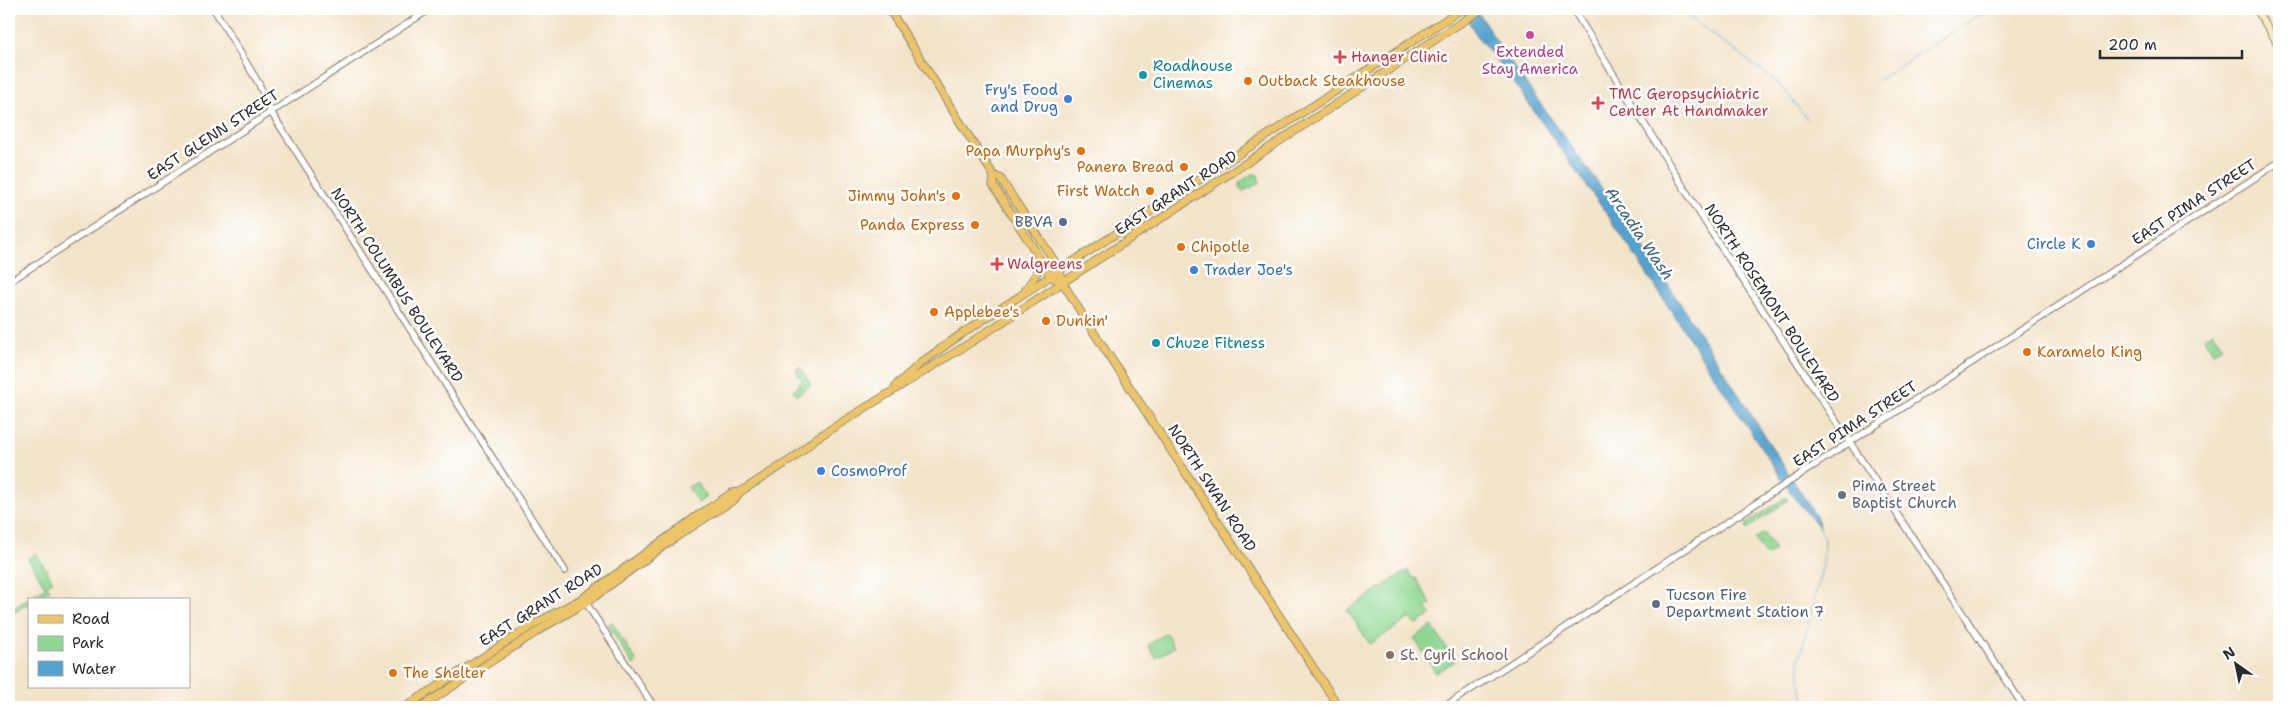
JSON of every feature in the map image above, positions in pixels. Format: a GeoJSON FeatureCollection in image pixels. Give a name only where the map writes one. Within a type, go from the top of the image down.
{"type":"FeatureCollection","features":[{"type":"Feature","properties":{"kind":"main road","name":"NORTH SWAN ROAD"},"geometry":{"type":"LineString","coordinates":[[889,9],[994,176],[993,185],[1051,276],[1062,283]]}},
{"type":"Feature","properties":{"kind":"main road"},"geometry":{"type":"LineString","coordinates":[[2256,9],[2279,46]]}},
{"type":"Feature","properties":{"kind":"main road","name":"EAST GRANT ROAD"},"geometry":{"type":"LineString","coordinates":[[883,395],[922,362],[1460,10]]}},
{"type":"Feature","properties":{"kind":"main road","name":"EAST GRANT ROAD"},"geometry":{"type":"LineString","coordinates":[[421,707],[735,499],[740,492],[883,395],[1062,283],[1480,10]]}},
{"type":"Feature","properties":{"kind":"main road","name":"NORTH SWAN ROAD"},"geometry":{"type":"LineString","coordinates":[[994,176],[1000,178],[1060,271],[1062,283],[1290,636],[1339,707]]}},
{"type":"Feature","properties":{"kind":"main road"},"geometry":{"type":"LineString","coordinates":[[1018,298],[1036,278],[1038,267],[1037,254]]}},
{"type":"Feature","properties":{"kind":"main road","name":"EAST GRANT ROAD"},"geometry":{"type":"LineString","coordinates":[[405,707],[536,623],[584,600]]}},
{"type":"Feature","properties":{"kind":"street","name":"NORTH COLUMBUS BOULEVARD"},"geometry":{"type":"LineString","coordinates":[[214,9],[259,84],[271,112],[565,571]]}},
{"type":"Feature","properties":{"kind":"street","name":"EAST GLENN STREET"},"geometry":{"type":"LineString","coordinates":[[9,282],[430,9]]}},
{"type":"Feature","properties":{"kind":"street","name":"NORTH ROSEMONT BOULEVARD"},"geometry":{"type":"LineString","coordinates":[[1572,9],[1712,233],[1848,443],[2024,707]]}},
{"type":"Feature","properties":{"kind":"street","name":"EAST PIMA STREET"},"geometry":{"type":"LineString","coordinates":[[1444,707],[2279,162]]}},
{"type":"Feature","properties":{"kind":"street"},"geometry":{"type":"LineString","coordinates":[[584,600],[654,707]]}},
{"type":"Feature","properties":{"kind":"green space"},"geometry":{"type":"Polygon","coordinates":[[[1253,174],[1258,175],[1260,183],[1243,191],[1239,188],[1240,182],[1253,174]]]}},
{"type":"Feature","properties":{"kind":"green space"},"geometry":{"type":"Polygon","coordinates":[[[2213,332],[2222,346],[2213,352],[2204,338],[2213,332]]]}},
{"type":"Feature","properties":{"kind":"green space"},"geometry":{"type":"Polygon","coordinates":[[[800,367],[811,385],[797,395],[793,390],[800,385],[799,383],[802,380],[796,370],[800,367]]]}},
{"type":"Feature","properties":{"kind":"green space"},"geometry":{"type":"Polygon","coordinates":[[[697,482],[706,497],[698,503],[688,487],[697,482]]]}},
{"type":"Feature","properties":{"kind":"green space"},"geometry":{"type":"Polygon","coordinates":[[[1786,497],[1788,500],[1747,529],[1746,524],[1786,497]]]}},
{"type":"Feature","properties":{"kind":"green space"},"geometry":{"type":"Polygon","coordinates":[[[1764,533],[1775,550],[1766,556],[1755,539],[1764,533]]]}},
{"type":"Feature","properties":{"kind":"green space"},"geometry":{"type":"Polygon","coordinates":[[[36,553],[53,581],[45,586],[28,559],[36,553]]]}},
{"type":"Feature","properties":{"kind":"green space"},"geometry":{"type":"Polygon","coordinates":[[[1408,570],[1414,579],[1416,578],[1431,604],[1426,607],[1431,615],[1416,625],[1410,618],[1370,644],[1347,610],[1408,570]]]}},
{"type":"Feature","properties":{"kind":"green space"},"geometry":{"type":"Polygon","coordinates":[[[47,586],[50,590],[37,598],[29,598],[47,586]]]}},
{"type":"Feature","properties":{"kind":"green space"},"geometry":{"type":"Polygon","coordinates":[[[28,598],[28,604],[9,616],[9,611],[28,598]]]}},
{"type":"Feature","properties":{"kind":"green space"},"geometry":{"type":"Polygon","coordinates":[[[612,622],[637,662],[633,665],[608,625],[612,622]]]}},
{"type":"Feature","properties":{"kind":"green space"},"geometry":{"type":"Polygon","coordinates":[[[1432,626],[1455,661],[1436,673],[1414,638],[1432,626]]]}},
{"type":"Feature","properties":{"kind":"green space"},"geometry":{"type":"Polygon","coordinates":[[[1166,633],[1174,647],[1156,658],[1148,645],[1166,633]]]}},
{"type":"Feature","properties":{"kind":"water","name":"Arcadia Wash"},"geometry":{"type":"Polygon","coordinates":[[[1461,9],[1476,9],[1516,70],[1644,248],[1816,516],[1820,528],[1793,496],[1618,230],[1509,76],[1477,36],[1461,9]]]}},
{"type":"Feature","properties":{"kind":"waterway"},"geometry":{"type":"LineString","coordinates":[[1678,9],[1773,79],[1784,89],[1807,119]]}},
{"type":"Feature","properties":{"kind":"waterway"},"geometry":{"type":"LineString","coordinates":[[1879,80],[1988,9]]}},
{"type":"Feature","properties":{"kind":"waterway","name":"Arcadia Wash"},"geometry":{"type":"LineString","coordinates":[[1808,707],[1801,690],[1799,661],[1823,564],[1824,539],[1820,528]]}},
{"type":"Feature","properties":{"kind":"place","name":"Extended Stay America"},"geometry":{"type":"Point","coordinates":[1530,35]}},
{"type":"Feature","properties":{"kind":"place","name":"Hanger Clinic"},"geometry":{"type":"Point","coordinates":[1340,57]}},
{"type":"Feature","properties":{"kind":"place","name":"Roadhouse Cinemas"},"geometry":{"type":"Point","coordinates":[1143,75]}},
{"type":"Feature","properties":{"kind":"place","name":"Outback Steakhouse"},"geometry":{"type":"Point","coordinates":[1248,81]}},
{"type":"Feature","properties":{"kind":"place","name":"Fry's Food and Drug"},"geometry":{"type":"Point","coordinates":[1068,99]}},
{"type":"Feature","properties":{"kind":"place","name":"TMC Geropsychiatric Center At Handmaker"},"geometry":{"type":"Point","coordinates":[1598,103]}},
{"type":"Feature","properties":{"kind":"place","name":"Papa Murphy's"},"geometry":{"type":"Point","coordinates":[1081,151]}},
{"type":"Feature","properties":{"kind":"place","name":"Panera Bread"},"geometry":{"type":"Point","coordinates":[1184,167]}},
{"type":"Feature","properties":{"kind":"place","name":"First Watch"},"geometry":{"type":"Point","coordinates":[1150,191]}},
{"type":"Feature","properties":{"kind":"place","name":"Jimmy John's"},"geometry":{"type":"Point","coordinates":[956,196]}},
{"type":"Feature","properties":{"kind":"place","name":"BBVA"},"geometry":{"type":"Point","coordinates":[1063,222]}},
{"type":"Feature","properties":{"kind":"place","name":"Panda Express"},"geometry":{"type":"Point","coordinates":[975,225]}},
{"type":"Feature","properties":{"kind":"place","name":"Circle K"},"geometry":{"type":"Point","coordinates":[2091,244]}},
{"type":"Feature","properties":{"kind":"place","name":"Chipotle"},"geometry":{"type":"Point","coordinates":[1181,247]}},
{"type":"Feature","properties":{"kind":"place","name":"Walgreens"},"geometry":{"type":"Point","coordinates":[997,264]}},
{"type":"Feature","properties":{"kind":"place","name":"Trader Joe's"},"geometry":{"type":"Point","coordinates":[1194,270]}},
{"type":"Feature","properties":{"kind":"place","name":"Applebee's"},"geometry":{"type":"Point","coordinates":[934,312]}},
{"type":"Feature","properties":{"kind":"place","name":"Dunkin'"},"geometry":{"type":"Point","coordinates":[1046,321]}},
{"type":"Feature","properties":{"kind":"place","name":"Chuze Fitness"},"geometry":{"type":"Point","coordinates":[1156,343]}},
{"type":"Feature","properties":{"kind":"place","name":"Karamelo King"},"geometry":{"type":"Point","coordinates":[2027,352]}},
{"type":"Feature","properties":{"kind":"place","name":"CosmoProf"},"geometry":{"type":"Point","coordinates":[821,471]}},
{"type":"Feature","properties":{"kind":"place","name":"Pima Street Baptist Church"},"geometry":{"type":"Point","coordinates":[1842,495]}},
{"type":"Feature","properties":{"kind":"place","name":"Tucson Fire Department Station 7"},"geometry":{"type":"Point","coordinates":[1656,604]}},
{"type":"Feature","properties":{"kind":"place","name":"St. Cyril School"},"geometry":{"type":"Point","coordinates":[1390,655]}},
{"type":"Feature","properties":{"kind":"place","name":"The Shelter"},"geometry":{"type":"Point","coordinates":[393,673]}}]}
